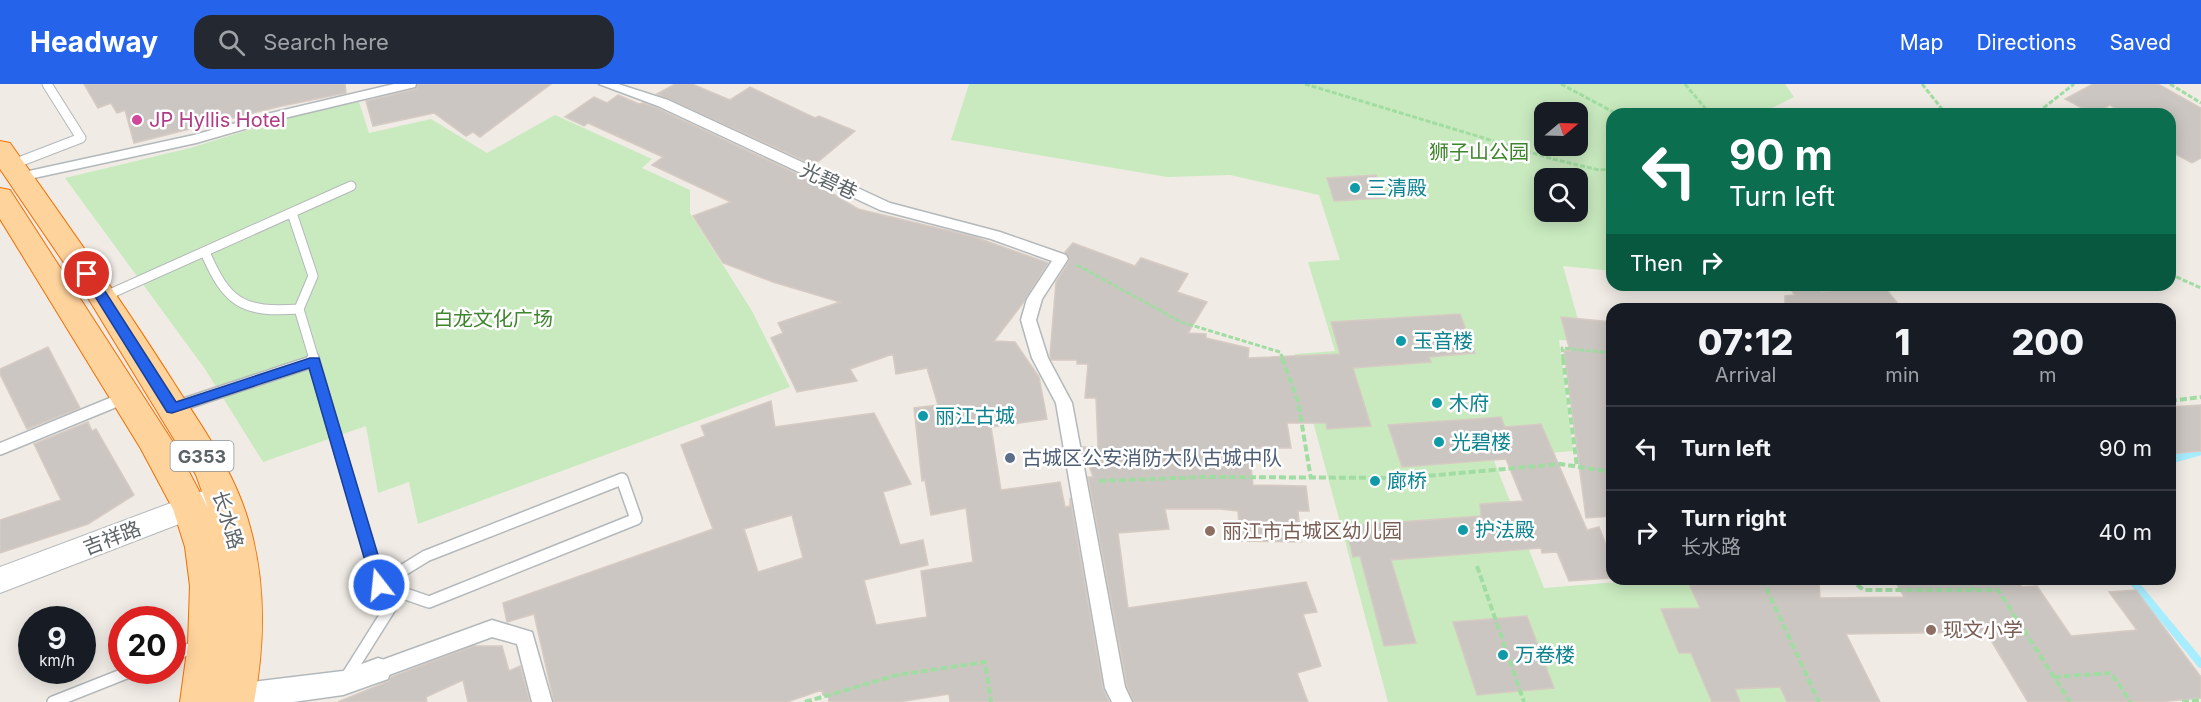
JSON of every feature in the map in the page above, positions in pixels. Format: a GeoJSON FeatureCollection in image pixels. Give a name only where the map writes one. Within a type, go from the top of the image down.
{"type":"FeatureCollection","features":[{"type":"Feature","properties":{"kind":"highway","name":"长水路"},"geometry":{"type":"LineString","coordinates":[[6,185],[103,297],[223,495],[236,535],[242,577],[242,657],[235,699]]}},
{"type":"Feature","properties":{"kind":"highway","name":"长水路"},"geometry":{"type":"LineString","coordinates":[[6,185],[71,303],[191,507],[207,573],[208,642],[200,702]]}},
{"type":"Feature","properties":{"kind":"street"},"geometry":{"type":"LineString","coordinates":[[6,185],[410,84]]}},
{"type":"Feature","properties":{"kind":"street","name":"光碧巷"},"geometry":{"type":"LineString","coordinates":[[605,84],[663,103],[885,207],[995,235],[1061,259]]}},
{"type":"Feature","properties":{"kind":"street"},"geometry":{"type":"LineString","coordinates":[[1061,259],[1029,312],[1032,337],[1043,366],[1064,403],[1115,688],[1122,702]]}},
{"type":"Feature","properties":{"kind":"street","name":"吉祥路"},"geometry":{"type":"LineString","coordinates":[[0,580],[223,495]]}},
{"type":"Feature","properties":{"kind":"street"},"geometry":{"type":"LineString","coordinates":[[235,699],[343,683],[492,628],[525,638],[542,702]]}},
{"type":"Feature","properties":{"kind":"lane"},"geometry":{"type":"LineString","coordinates":[[6,185],[81,138],[47,84]]}},
{"type":"Feature","properties":{"kind":"lane"},"geometry":{"type":"LineString","coordinates":[[103,297],[351,186]]}},
{"type":"Feature","properties":{"kind":"lane"},"geometry":{"type":"LineString","coordinates":[[292,213],[313,276],[299,309],[379,585]]}},
{"type":"Feature","properties":{"kind":"lane"},"geometry":{"type":"LineString","coordinates":[[205,252],[223,289],[241,303],[264,309],[299,309]]}},
{"type":"Feature","properties":{"kind":"lane"},"geometry":{"type":"LineString","coordinates":[[172,408],[314,361]]}},
{"type":"Feature","properties":{"kind":"lane"},"geometry":{"type":"LineString","coordinates":[[0,449],[127,396]]}},
{"type":"Feature","properties":{"kind":"lane"},"geometry":{"type":"LineString","coordinates":[[622,479],[636,519],[429,602],[379,585],[426,556],[622,479]]}},
{"type":"Feature","properties":{"kind":"lane"},"geometry":{"type":"LineString","coordinates":[[343,683],[400,592]]}},
{"type":"Feature","properties":{"kind":"lane"},"geometry":{"type":"LineString","coordinates":[[186,651],[208,642]]}},
{"type":"Feature","properties":{"kind":"lane"},"geometry":{"type":"LineString","coordinates":[[53,702],[108,680]]}},
{"type":"Feature","properties":{"kind":"path"},"geometry":{"type":"LineString","coordinates":[[1305,84],[1553,159],[1599,170],[1606,169]]}},
{"type":"Feature","properties":{"kind":"path"},"geometry":{"type":"LineString","coordinates":[[1561,84],[1576,94],[1610,108]]}},
{"type":"Feature","properties":{"kind":"path"},"geometry":{"type":"LineString","coordinates":[[1685,84],[1705,108]]}},
{"type":"Feature","properties":{"kind":"path"},"geometry":{"type":"LineString","coordinates":[[1922,84],[1941,108]]}},
{"type":"Feature","properties":{"kind":"path"},"geometry":{"type":"LineString","coordinates":[[2043,108],[2074,84]]}},
{"type":"Feature","properties":{"kind":"path"},"geometry":{"type":"LineString","coordinates":[[2170,84],[2201,103]]}},
{"type":"Feature","properties":{"kind":"path"},"geometry":{"type":"LineString","coordinates":[[1061,259],[1076,264],[1181,322],[1280,352],[1298,401],[1311,478]]}},
{"type":"Feature","properties":{"kind":"path"},"geometry":{"type":"LineString","coordinates":[[2176,277],[2201,288]]}},
{"type":"Feature","properties":{"kind":"path"},"geometry":{"type":"LineString","coordinates":[[1577,467],[1563,348],[1606,352]]}},
{"type":"Feature","properties":{"kind":"path"},"geometry":{"type":"LineString","coordinates":[[2176,400],[2201,397]]}},
{"type":"Feature","properties":{"kind":"path"},"geometry":{"type":"LineString","coordinates":[[1078,482],[1205,477],[1404,478],[1560,464],[1606,471]]}},
{"type":"Feature","properties":{"kind":"path"},"geometry":{"type":"LineString","coordinates":[[1477,566],[1524,702]]}},
{"type":"Feature","properties":{"kind":"path"},"geometry":{"type":"LineString","coordinates":[[1765,585],[1818,702]]}},
{"type":"Feature","properties":{"kind":"path"},"geometry":{"type":"LineString","coordinates":[[1857,585],[1864,590],[1998,590],[2070,702]]}},
{"type":"Feature","properties":{"kind":"path"},"geometry":{"type":"LineString","coordinates":[[1970,585],[1973,590]]}},
{"type":"Feature","properties":{"kind":"path"},"geometry":{"type":"LineString","coordinates":[[805,702],[897,675],[985,662],[991,702]]}},
{"type":"Feature","properties":{"kind":"path"},"geometry":{"type":"LineString","coordinates":[[2054,677],[2111,673],[2131,702]]}},
{"type":"Feature","properties":{"kind":"path"},"geometry":{"type":"LineString","coordinates":[[2182,702],[2201,700]]}},
{"type":"Feature","properties":{"kind":"green space","name":"木府"},"geometry":{"type":"Polygon","coordinates":[[[969,84],[1785,84],[1794,97],[1772,108],[1606,108],[1606,270],[1563,266],[1584,341],[1559,340],[1573,451],[1493,458],[1544,588],[1606,583],[1606,585],[1761,585],[1817,702],[1388,702],[1295,354],[1335,351],[1308,262],[1340,260],[1319,195],[1230,175],[1167,177],[951,140],[969,84]]]}},
{"type":"Feature","properties":{"kind":"green space","name":"白龙文化广场"},"geometry":{"type":"Polygon","coordinates":[[[359,102],[369,133],[431,119],[487,153],[555,115],[652,159],[642,168],[690,190],[690,213],[752,311],[790,387],[418,524],[409,482],[378,493],[366,426],[263,462],[205,369],[65,178],[190,148],[296,115],[359,102]]]}},
{"type":"Feature","properties":{"kind":"building"},"geometry":{"type":"Polygon","coordinates":[[[84,84],[345,84],[346,93],[277,107],[134,143],[125,110],[117,113],[111,103],[98,108],[84,84]]]}},
{"type":"Feature","properties":{"kind":"building"},"geometry":{"type":"Polygon","coordinates":[[[418,84],[551,84],[480,137],[473,132],[466,136],[434,113],[373,126],[366,101],[416,89],[418,84]]]}},
{"type":"Feature","properties":{"kind":"building"},"geometry":{"type":"Polygon","coordinates":[[[675,84],[692,84],[730,100],[750,87],[815,118],[819,116],[855,131],[814,165],[657,94],[675,84]]]}},
{"type":"Feature","properties":{"kind":"building"},"geometry":{"type":"Polygon","coordinates":[[[2093,84],[2158,84],[2201,108],[2201,158],[2192,163],[2176,154],[2176,108],[2114,108],[2110,105],[2104,108],[2082,108],[2065,99],[2093,84]]]}},
{"type":"Feature","properties":{"kind":"building"},"geometry":{"type":"Polygon","coordinates":[[[618,95],[639,104],[643,103],[657,108],[812,181],[858,209],[975,237],[1048,263],[1023,303],[994,341],[1015,342],[1039,377],[1047,419],[991,427],[1001,490],[1060,482],[1065,507],[1070,506],[1070,498],[1103,688],[1109,702],[950,702],[949,694],[899,702],[829,702],[828,694],[823,695],[822,690],[787,702],[554,702],[534,614],[507,622],[503,603],[713,529],[681,445],[705,436],[701,426],[771,401],[775,427],[874,413],[911,484],[883,492],[900,545],[923,540],[928,565],[864,580],[876,625],[927,617],[921,571],[973,562],[966,508],[931,515],[925,480],[922,481],[914,408],[938,405],[927,368],[896,374],[893,354],[850,369],[857,381],[797,392],[771,338],[783,333],[778,323],[840,302],[773,282],[723,263],[693,216],[731,202],[652,165],[663,157],[588,123],[584,126],[565,117],[594,97],[607,103],[618,95]],[[792,515],[744,529],[758,572],[803,558],[792,515]]]}},
{"type":"Feature","properties":{"kind":"building","name":"三清殿"},"geometry":{"type":"Polygon","coordinates":[[[1376,175],[1385,198],[1334,201],[1327,178],[1376,175]]]}},
{"type":"Feature","properties":{"kind":"building"},"geometry":{"type":"Polygon","coordinates":[[[1073,243],[1135,266],[1141,258],[1188,274],[1177,292],[1207,302],[1188,333],[1206,334],[1206,338],[1249,348],[1248,358],[1340,354],[1331,322],[1460,314],[1475,353],[1429,357],[1431,362],[1353,368],[1371,426],[1327,429],[1326,423],[1287,423],[1291,448],[1249,448],[1253,485],[1306,486],[1309,511],[1298,511],[1301,542],[1240,541],[1238,511],[1220,509],[1165,509],[1169,529],[1118,533],[1128,608],[1306,582],[1317,612],[1303,614],[1321,666],[1297,673],[1308,702],[1134,702],[1127,686],[1088,477],[1093,477],[1083,447],[1098,447],[1096,398],[1085,398],[1088,364],[1077,364],[1077,360],[1051,360],[1050,355],[1056,282],[1070,260],[1065,252],[1073,243]]]}},
{"type":"Feature","properties":{"kind":"building"},"geometry":{"type":"Polygon","coordinates":[[[1792,291],[1888,291],[1897,303],[1785,303],[1785,296],[1795,295],[1792,291]]]}},
{"type":"Feature","properties":{"kind":"building"},"geometry":{"type":"Polygon","coordinates":[[[1561,317],[1606,321],[1606,516],[1586,518],[1564,350],[1570,351],[1561,317]]]}},
{"type":"Feature","properties":{"kind":"building"},"geometry":{"type":"Polygon","coordinates":[[[48,347],[80,408],[27,429],[0,374],[0,369],[48,347]]]}},
{"type":"Feature","properties":{"kind":"building"},"geometry":{"type":"Polygon","coordinates":[[[2201,405],[2201,451],[2176,453],[2176,407],[2201,405]]]}},
{"type":"Feature","properties":{"kind":"building"},"geometry":{"type":"Polygon","coordinates":[[[1501,417],[1505,427],[1541,424],[1587,530],[1599,527],[1606,545],[1606,578],[1569,581],[1557,552],[1542,553],[1541,548],[1391,560],[1416,643],[1384,646],[1360,556],[1353,557],[1345,526],[1481,516],[1480,504],[1523,501],[1506,459],[1402,467],[1388,425],[1501,417]]]}},
{"type":"Feature","properties":{"kind":"building"},"geometry":{"type":"Polygon","coordinates":[[[88,422],[92,431],[96,429],[134,495],[88,524],[0,553],[0,520],[61,500],[34,444],[88,422]]]}},
{"type":"Feature","properties":{"kind":"building"},"geometry":{"type":"Polygon","coordinates":[[[1689,585],[1819,585],[1820,598],[1904,597],[1897,585],[2037,586],[2071,636],[2137,630],[2109,592],[2136,590],[2201,677],[2201,698],[2159,702],[2028,702],[1986,632],[1846,634],[1880,702],[1787,702],[1780,687],[1735,689],[1740,702],[1712,702],[1691,653],[1679,653],[1661,609],[1700,608],[1689,585]]]}},
{"type":"Feature","properties":{"kind":"building","name":"万卷楼"},"geometry":{"type":"Polygon","coordinates":[[[1527,616],[1554,688],[1477,695],[1453,622],[1527,616]]]}},
{"type":"Feature","properties":{"kind":"building"},"geometry":{"type":"Polygon","coordinates":[[[473,646],[502,646],[509,671],[520,666],[530,702],[468,702],[463,680],[426,697],[427,702],[338,702],[389,681],[391,677],[473,646]]]}},
{"type":"Feature","properties":{"kind":"waterway"},"geometry":{"type":"LineString","coordinates":[[2176,458],[2201,451]]}},
{"type":"Feature","properties":{"kind":"waterway"},"geometry":{"type":"LineString","coordinates":[[2136,585],[2201,664]]}},
{"type":"Feature","properties":{"kind":"place","name":"JP Hyllis Hotel"},"geometry":{"type":"Point","coordinates":[137,120]}},
{"type":"Feature","properties":{"kind":"place","name":"三清殿"},"geometry":{"type":"Point","coordinates":[1355,188]}},
{"type":"Feature","properties":{"kind":"place","name":"玉音楼"},"geometry":{"type":"Point","coordinates":[1401,341]}},
{"type":"Feature","properties":{"kind":"place","name":"木府"},"geometry":{"type":"Point","coordinates":[1437,403]}},
{"type":"Feature","properties":{"kind":"place","name":"丽江古城"},"geometry":{"type":"Point","coordinates":[923,416]}},
{"type":"Feature","properties":{"kind":"place","name":"光碧楼"},"geometry":{"type":"Point","coordinates":[1439,442]}},
{"type":"Feature","properties":{"kind":"place","name":"古城区公安消防大队古城中队"},"geometry":{"type":"Point","coordinates":[1010,458]}},
{"type":"Feature","properties":{"kind":"place","name":"廊桥"},"geometry":{"type":"Point","coordinates":[1375,481]}},
{"type":"Feature","properties":{"kind":"place","name":"护法殿"},"geometry":{"type":"Point","coordinates":[1463,530]}},
{"type":"Feature","properties":{"kind":"place","name":"丽江市古城区幼儿园"},"geometry":{"type":"Point","coordinates":[1210,531]}},
{"type":"Feature","properties":{"kind":"place","name":"现文小学"},"geometry":{"type":"Point","coordinates":[1931,630]}},
{"type":"Feature","properties":{"kind":"place","name":"万卷楼"},"geometry":{"type":"Point","coordinates":[1503,655]}},
{"type":"Feature","properties":{"kind":"route"},"geometry":{"type":"LineString","coordinates":[[87,274],[172,408],[314,361],[379,585]]}},
{"type":"Feature","properties":{"kind":"park label","name":"狮子山公园"},"geometry":{"type":"Point","coordinates":[1479,152]}}]}
